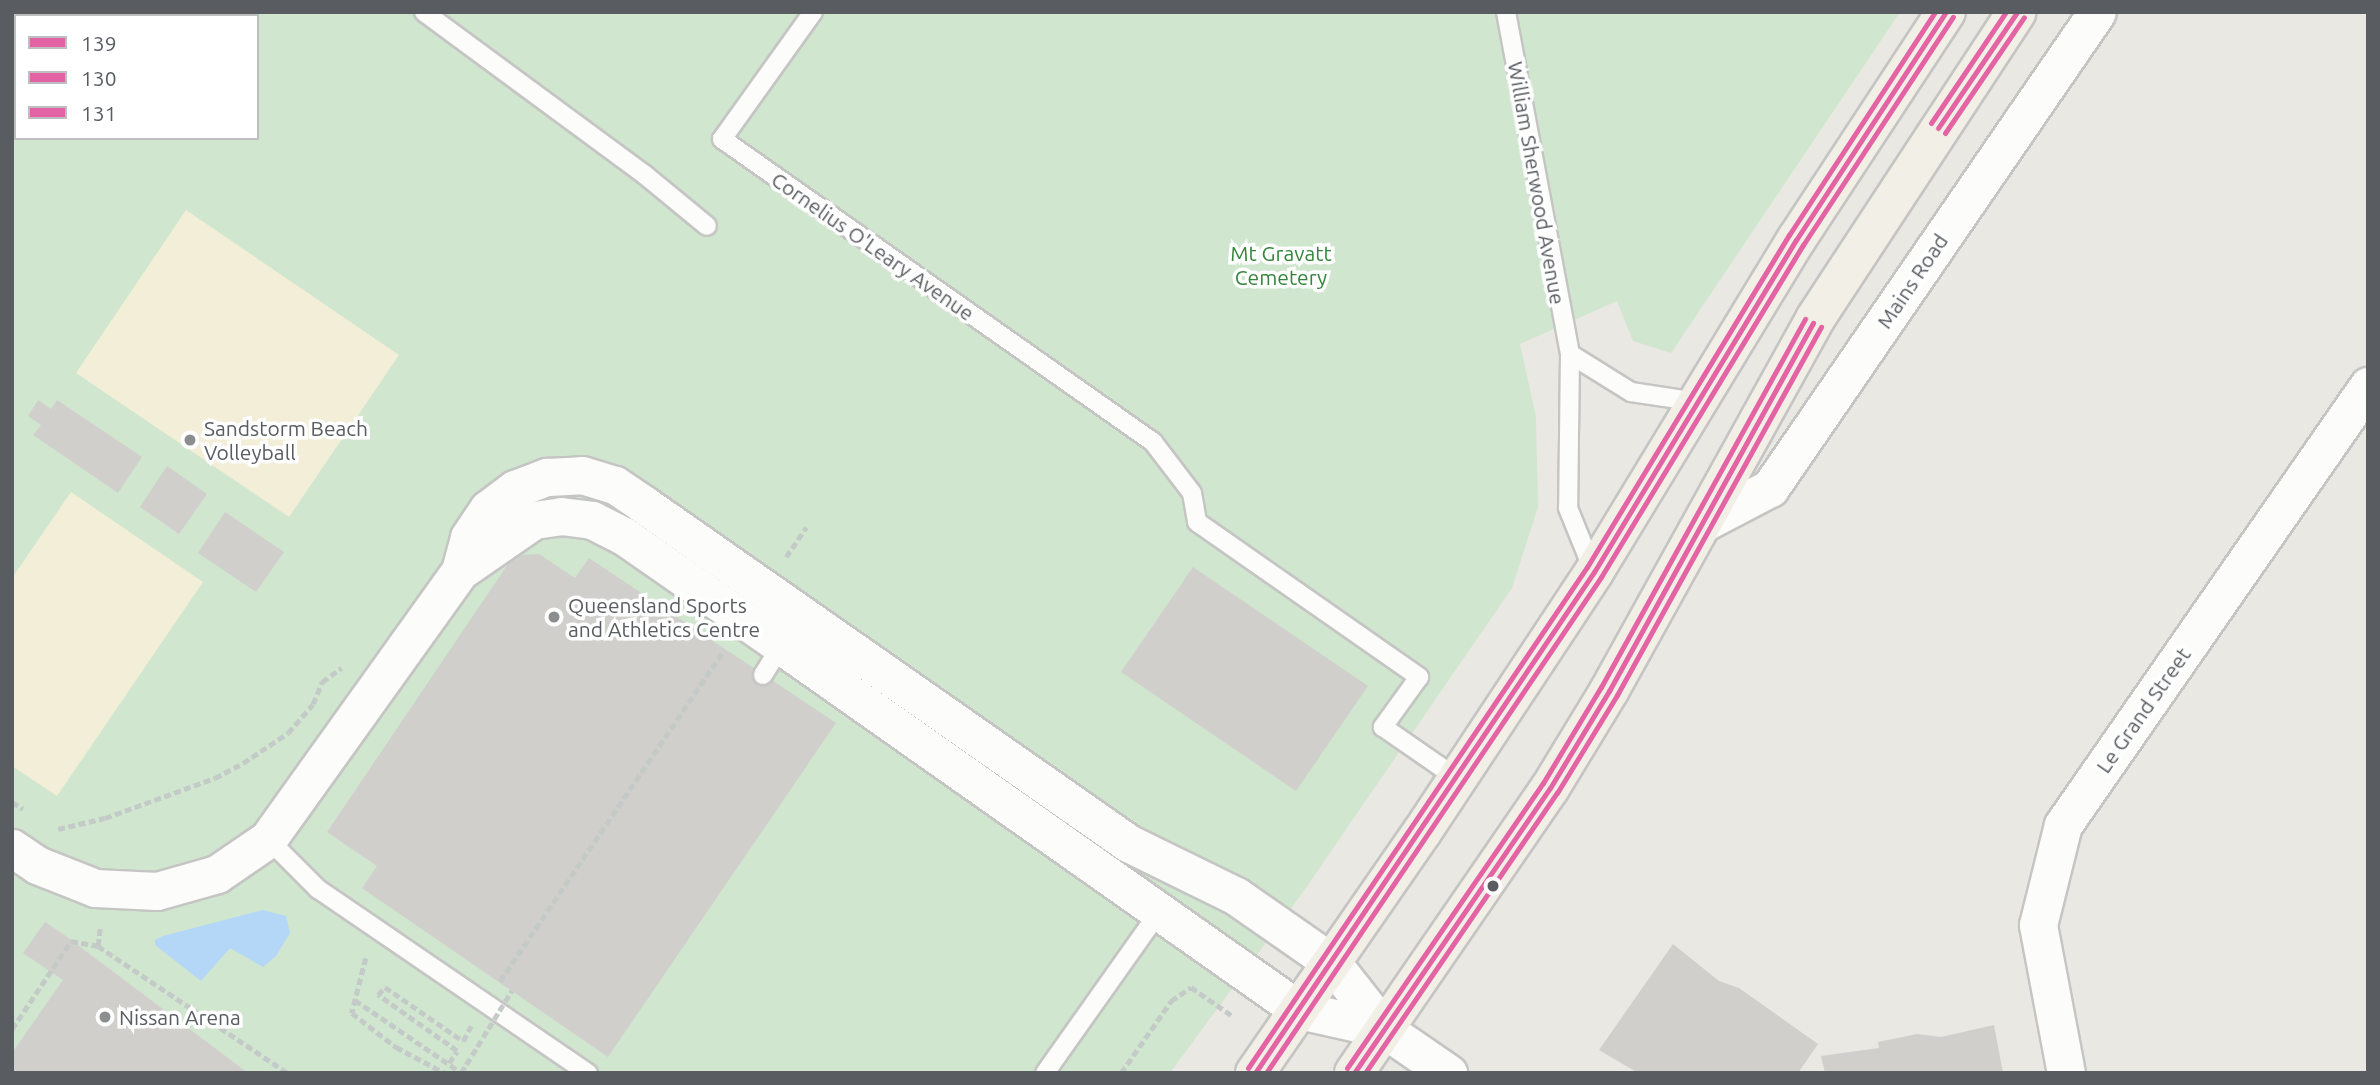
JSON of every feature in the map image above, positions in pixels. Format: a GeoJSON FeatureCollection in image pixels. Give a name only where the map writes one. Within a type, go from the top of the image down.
{"type":"FeatureCollection","features":[{"type":"Feature","properties":{"kind":"main road"},"geometry":{"type":"LineString","coordinates":[[1255,1073],[1458,779],[1594,572],[1796,240],[1946,12]]}},
{"type":"Feature","properties":{"kind":"main road"},"geometry":{"type":"LineString","coordinates":[[1354,1073],[1550,788],[1703,523],[1815,319],[2017,12]]}},
{"type":"Feature","properties":{"kind":"street","name":"Mains Road"},"geometry":{"type":"LineString","coordinates":[[1703,523],[1770,488],[2097,12]]}},
{"type":"Feature","properties":{"kind":"street","name":"Le Grand Street"},"geometry":{"type":"LineString","coordinates":[[2066,1073],[2038,925],[2063,825],[2368,386]]}},
{"type":"Feature","properties":{"kind":"street"},"geometry":{"type":"LineString","coordinates":[[460,571],[469,537],[488,509],[515,489],[547,477],[582,475],[615,485],[782,646],[1128,843],[1236,896],[1332,963],[1384,1030],[1448,1073]]}},
{"type":"Feature","properties":{"kind":"street"},"geometry":{"type":"LineString","coordinates":[[12,848],[37,865],[95,888],[157,891],[217,874],[268,839],[460,571],[534,520],[561,516],[592,520],[624,536],[1299,1010],[1384,1030]]}},
{"type":"Feature","properties":{"kind":"lane"},"geometry":{"type":"LineString","coordinates":[[424,12],[645,175],[707,226]]}},
{"type":"Feature","properties":{"kind":"lane","name":"Cornelius O'Leary Avenue"},"geometry":{"type":"LineString","coordinates":[[813,12],[722,139],[1153,442],[1192,493],[1197,522],[1419,677],[1383,727],[1458,779]]}},
{"type":"Feature","properties":{"kind":"lane","name":"William Sherwood Avenue"},"geometry":{"type":"LineString","coordinates":[[1506,12],[1570,354],[1568,508],[1594,572]]}},
{"type":"Feature","properties":{"kind":"lane"},"geometry":{"type":"LineString","coordinates":[[1570,354],[1631,392],[1698,402]]}},
{"type":"Feature","properties":{"kind":"lane"},"geometry":{"type":"LineString","coordinates":[[268,839],[318,889],[588,1073]]}},
{"type":"Feature","properties":{"kind":"lane"},"geometry":{"type":"LineString","coordinates":[[1045,1073],[1159,912]]}},
{"type":"Feature","properties":{"kind":"path"},"geometry":{"type":"LineString","coordinates":[[449,1063],[457,1051],[378,995],[385,987],[463,1041],[484,1004],[744,620]]}},
{"type":"Feature","properties":{"kind":"path"},"geometry":{"type":"LineString","coordinates":[[49,826],[67,829],[105,818],[215,778],[243,763],[288,733],[313,704],[322,682],[345,666]]}},
{"type":"Feature","properties":{"kind":"path"},"geometry":{"type":"LineString","coordinates":[[12,802],[35,817]]}},
{"type":"Feature","properties":{"kind":"path"},"geometry":{"type":"LineString","coordinates":[[99,946],[100,926]]}},
{"type":"Feature","properties":{"kind":"path"},"geometry":{"type":"LineString","coordinates":[[12,1029],[71,941],[99,946],[288,1073]]}},
{"type":"Feature","properties":{"kind":"path"},"geometry":{"type":"LineString","coordinates":[[366,957],[352,1013],[396,1047],[445,1073]]}},
{"type":"Feature","properties":{"kind":"path"},"geometry":{"type":"LineString","coordinates":[[1121,1073],[1171,1001],[1191,987],[1234,1017]]}},
{"type":"Feature","properties":{"kind":"path"},"geometry":{"type":"LineString","coordinates":[[355,1000],[461,1073],[512,989]]}},
{"type":"Feature","properties":{"kind":"green space","name":"Queensland Sports and Athletics Centre"},"geometry":{"type":"Polygon","coordinates":[[[12,12],[1900,12],[1671,353],[1633,341],[1617,301],[1520,344],[1536,417],[1538,507],[1512,588],[1303,892],[1170,1073],[12,1073],[12,12]]]}},
{"type":"Feature","properties":{"kind":"sand"},"geometry":{"type":"Polygon","coordinates":[[[186,210],[399,355],[289,517],[76,373],[186,210]]]}},
{"type":"Feature","properties":{"kind":"sand"},"geometry":{"type":"Polygon","coordinates":[[[71,492],[203,582],[57,796],[12,766],[12,578],[71,492]]]}},
{"type":"Feature","properties":{"kind":"water"},"geometry":{"type":"Polygon","coordinates":[[[263,910],[286,916],[290,933],[276,956],[263,967],[230,948],[201,981],[155,945],[155,940],[163,936],[263,910]]]}},
{"type":"Feature","properties":{"kind":"building"},"geometry":{"type":"Polygon","coordinates":[[[38,400],[51,409],[57,400],[142,457],[118,493],[33,435],[41,425],[28,416],[38,400]]]}},
{"type":"Feature","properties":{"kind":"building"},"geometry":{"type":"Polygon","coordinates":[[[167,466],[207,494],[179,534],[140,507],[167,466]]]}},
{"type":"Feature","properties":{"kind":"building"},"geometry":{"type":"Polygon","coordinates":[[[225,512],[284,552],[256,592],[198,553],[225,512]]]}},
{"type":"Feature","properties":{"kind":"building"},"geometry":{"type":"Polygon","coordinates":[[[539,554],[575,578],[589,558],[836,723],[608,1057],[362,888],[377,866],[327,832],[508,564],[523,555],[539,554]]]}},
{"type":"Feature","properties":{"kind":"building"},"geometry":{"type":"Polygon","coordinates":[[[1193,567],[1368,686],[1296,791],[1121,672],[1193,567]]]}},
{"type":"Feature","properties":{"kind":"building","name":"Nissan Arena"},"geometry":{"type":"Polygon","coordinates":[[[45,922],[248,1073],[12,1073],[12,1053],[63,980],[23,953],[45,922]]]}},
{"type":"Feature","properties":{"kind":"building"},"geometry":{"type":"Polygon","coordinates":[[[1673,944],[1719,981],[1739,988],[1818,1044],[1798,1073],[1638,1073],[1599,1050],[1673,944]]]}},
{"type":"Feature","properties":{"kind":"building"},"geometry":{"type":"Polygon","coordinates":[[[1994,1025],[2003,1073],[1825,1073],[1821,1056],[1879,1048],[1878,1042],[1917,1034],[1941,1037],[1994,1025]]]}},
{"type":"Feature","properties":{"kind":"transit line","name":"131"},"geometry":{"type":"LineString","coordinates":[[1248,1068],[1587,567],[1789,235],[1935,12]]}},
{"type":"Feature","properties":{"kind":"transit line","name":"139"},"geometry":{"type":"LineString","coordinates":[[1255,1073],[1594,572],[1796,240],[1946,12]]}},
{"type":"Feature","properties":{"kind":"transit line","name":"131"},"geometry":{"type":"LineString","coordinates":[[1931,123],[2006,12]]}},
{"type":"Feature","properties":{"kind":"transit line","name":"139"},"geometry":{"type":"LineString","coordinates":[[1938,128],[2017,12]]}},
{"type":"Feature","properties":{"kind":"transit line","name":"130"},"geometry":{"type":"LineString","coordinates":[[1266,1073],[1601,577],[1803,245],[1953,17]]}},
{"type":"Feature","properties":{"kind":"transit line","name":"130"},"geometry":{"type":"LineString","coordinates":[[1945,133],[2024,17]]}},
{"type":"Feature","properties":{"kind":"transit line","name":"131"},"geometry":{"type":"LineString","coordinates":[[1347,1068],[1543,783],[1601,687],[1805,319]]}},
{"type":"Feature","properties":{"kind":"transit line","name":"139"},"geometry":{"type":"LineString","coordinates":[[1354,1073],[1550,788],[1609,691],[1813,323]]}},
{"type":"Feature","properties":{"kind":"transit line","name":"130"},"geometry":{"type":"LineString","coordinates":[[1365,1073],[1557,793],[1617,695],[1821,327]]}},
{"type":"Feature","properties":{"kind":"place","name":"Sandstorm Beach Volleyball"},"geometry":{"type":"Point","coordinates":[190,440]}},
{"type":"Feature","properties":{"kind":"place","name":"Queensland Sports and Athletics Centre"},"geometry":{"type":"Point","coordinates":[554,617]}},
{"type":"Feature","properties":{"kind":"place","name":"Nissan Arena"},"geometry":{"type":"Point","coordinates":[105,1017]}},
{"type":"Feature","properties":{"kind":"park label","name":"Mt Gravatt Cemetery"},"geometry":{"type":"Point","coordinates":[1281,265]}}]}
